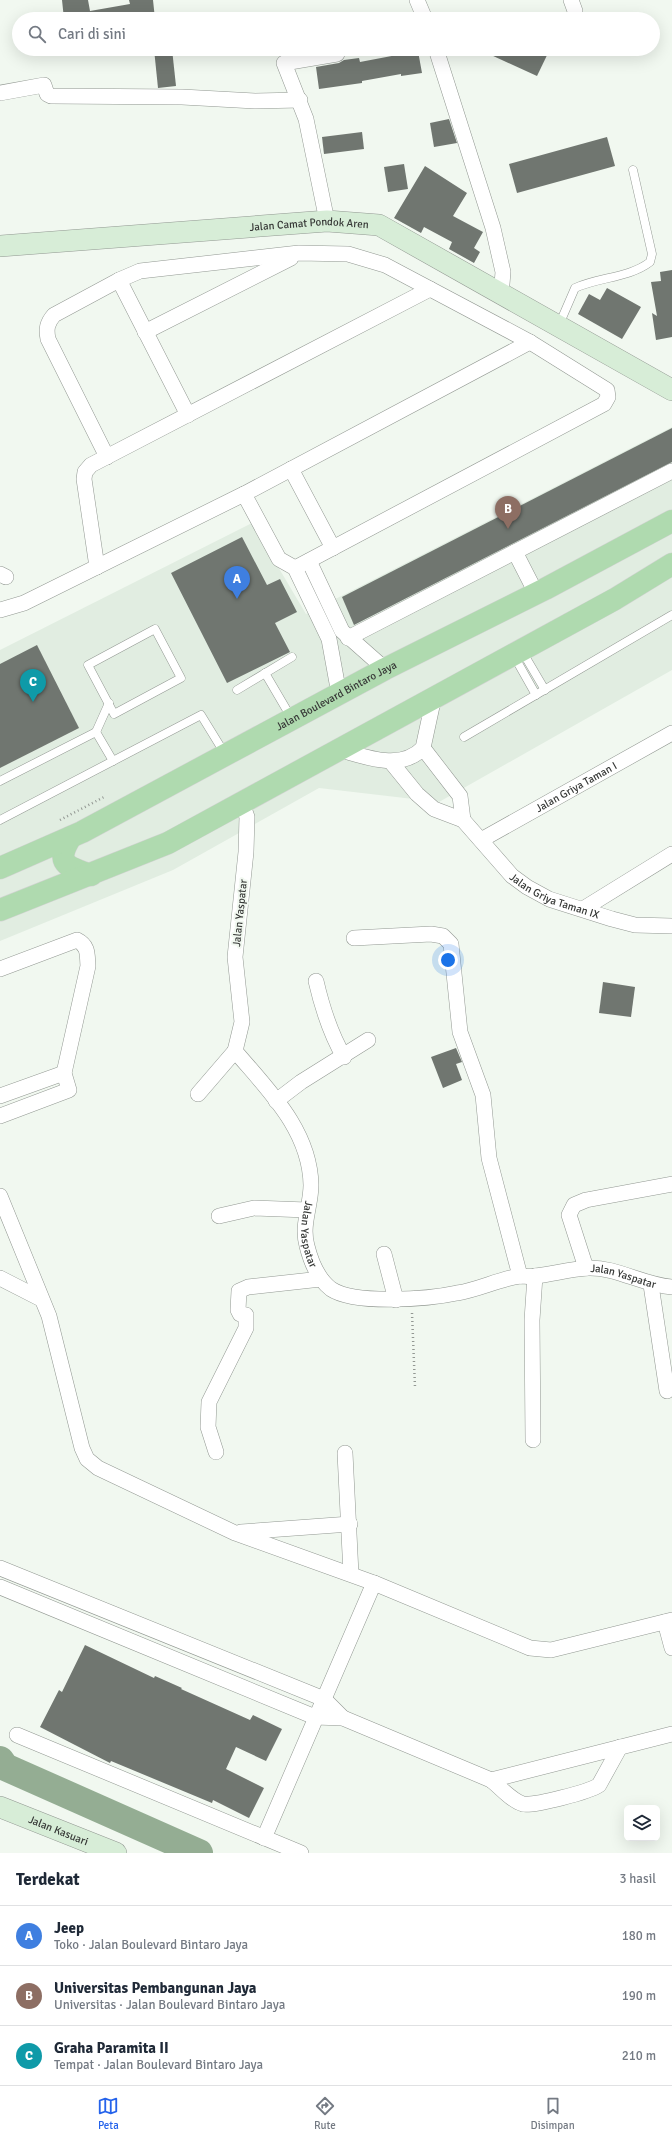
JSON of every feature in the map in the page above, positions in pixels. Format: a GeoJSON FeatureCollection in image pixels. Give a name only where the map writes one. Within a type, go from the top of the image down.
{"type":"FeatureCollection","features":[{"type":"Feature","properties":{"kind":"main road","name":"Jalan Camat Pondok Aren"},"geometry":{"type":"LineString","coordinates":[[0,246],[326,221],[383,227],[672,390]]}},
{"type":"Feature","properties":{"kind":"main road","name":"Jalan Boulevard Bintaro Jaya"},"geometry":{"type":"LineString","coordinates":[[0,868],[71,837],[226,756],[292,718],[385,669],[540,591],[672,521]]}},
{"type":"Feature","properties":{"kind":"main road"},"geometry":{"type":"LineString","coordinates":[[0,910],[168,843],[337,749],[518,652],[670,568]]}},
{"type":"Feature","properties":{"kind":"main road"},"geometry":{"type":"LineString","coordinates":[[71,837],[63,849],[63,859],[67,866],[91,875]]}},
{"type":"Feature","properties":{"kind":"main road","name":"Jalan Kasuari"},"geometry":{"type":"LineString","coordinates":[[0,1807],[116,1853]]}},
{"type":"Feature","properties":{"kind":"street"},"geometry":{"type":"LineString","coordinates":[[417,0],[422,12]]}},
{"type":"Feature","properties":{"kind":"street"},"geometry":{"type":"LineString","coordinates":[[324,56],[284,62],[300,100],[306,119],[326,221]]}},
{"type":"Feature","properties":{"kind":"street"},"geometry":{"type":"LineString","coordinates":[[438,56],[493,228],[503,272],[502,284],[499,292]]}},
{"type":"Feature","properties":{"kind":"street"},"geometry":{"type":"LineString","coordinates":[[0,93],[44,85],[46,92],[51,96],[182,97],[255,101],[300,100]]}},
{"type":"Feature","properties":{"kind":"street"},"geometry":{"type":"LineString","coordinates":[[145,332],[298,254]]}},
{"type":"Feature","properties":{"kind":"street"},"geometry":{"type":"LineString","coordinates":[[107,457],[48,339],[48,322],[54,315],[119,280],[140,271],[164,267],[298,254],[348,254],[385,264],[530,342],[607,390],[608,397],[604,404],[309,562],[295,568]]}},
{"type":"Feature","properties":{"kind":"street"},"geometry":{"type":"LineString","coordinates":[[119,280],[188,415]]}},
{"type":"Feature","properties":{"kind":"street"},"geometry":{"type":"LineString","coordinates":[[97,567],[84,479],[85,472],[91,465],[430,289]]}},
{"type":"Feature","properties":{"kind":"street"},"geometry":{"type":"LineString","coordinates":[[0,610],[24,603],[244,494],[530,342]]}},
{"type":"Feature","properties":{"kind":"street"},"geometry":{"type":"LineString","coordinates":[[291,469],[333,548]]}},
{"type":"Feature","properties":{"kind":"street"},"geometry":{"type":"LineString","coordinates":[[329,639],[345,634],[519,550],[672,471]]}},
{"type":"Feature","properties":{"kind":"street"},"geometry":{"type":"LineString","coordinates":[[244,494],[279,559],[295,568],[329,639],[339,694]]}},
{"type":"Feature","properties":{"kind":"street"},"geometry":{"type":"LineString","coordinates":[[519,550],[540,591]]}},
{"type":"Feature","properties":{"kind":"street"},"geometry":{"type":"LineString","coordinates":[[309,562],[345,634],[385,669]]}},
{"type":"Feature","properties":{"kind":"street"},"geometry":{"type":"LineString","coordinates":[[337,749],[391,762],[402,760],[423,748],[434,697]]}},
{"type":"Feature","properties":{"kind":"street","name":"Jalan Griya Taman I"},"geometry":{"type":"LineString","coordinates":[[481,840],[672,733]]}},
{"type":"Feature","properties":{"kind":"street"},"geometry":{"type":"LineString","coordinates":[[423,748],[460,796],[463,820]]}},
{"type":"Feature","properties":{"kind":"street","name":"Jalan Griya Taman IX"},"geometry":{"type":"LineString","coordinates":[[391,762],[417,794],[434,809],[463,820],[512,876],[527,887],[549,899],[635,925],[672,926]]}},
{"type":"Feature","properties":{"kind":"street","name":"Jalan Yaspatar"},"geometry":{"type":"LineString","coordinates":[[242,803],[247,817],[246,852],[235,957],[242,1022],[235,1051],[276,1101],[301,1136],[310,1163],[311,1187],[305,1222],[306,1240],[311,1259],[321,1279],[332,1289],[350,1296],[396,1300],[457,1293],[527,1276],[586,1268],[612,1270],[651,1285],[672,1287]]}},
{"type":"Feature","properties":{"kind":"street"},"geometry":{"type":"LineString","coordinates":[[583,909],[672,854]]}},
{"type":"Feature","properties":{"kind":"street"},"geometry":{"type":"LineString","coordinates":[[354,938],[431,934],[443,936],[451,944],[460,1032],[483,1095],[489,1158],[527,1276],[532,1320],[533,1440]]}},
{"type":"Feature","properties":{"kind":"street"},"geometry":{"type":"LineString","coordinates":[[0,969],[77,940],[83,943],[87,949],[88,966],[64,1073],[70,1087],[67,1092],[0,1116]]}},
{"type":"Feature","properties":{"kind":"street"},"geometry":{"type":"LineString","coordinates":[[316,980],[323,1010],[334,1040],[344,1056]]}},
{"type":"Feature","properties":{"kind":"street"},"geometry":{"type":"LineString","coordinates":[[276,1101],[301,1082],[368,1040]]}},
{"type":"Feature","properties":{"kind":"street"},"geometry":{"type":"LineString","coordinates":[[198,1094],[235,1051]]}},
{"type":"Feature","properties":{"kind":"street"},"geometry":{"type":"LineString","coordinates":[[0,1096],[64,1073]]}},
{"type":"Feature","properties":{"kind":"street"},"geometry":{"type":"LineString","coordinates":[[586,1268],[570,1215],[574,1205],[586,1200],[672,1184]]}},
{"type":"Feature","properties":{"kind":"street"},"geometry":{"type":"LineString","coordinates":[[0,1196],[5,1222],[49,1316],[82,1448],[87,1459],[98,1468],[235,1533],[351,1574],[530,1648],[551,1650],[669,1621],[672,1648]]}},
{"type":"Feature","properties":{"kind":"street"},"geometry":{"type":"LineString","coordinates":[[219,1216],[254,1208],[307,1210]]}},
{"type":"Feature","properties":{"kind":"street"},"geometry":{"type":"LineString","coordinates":[[384,1254],[396,1300]]}},
{"type":"Feature","properties":{"kind":"street"},"geometry":{"type":"LineString","coordinates":[[0,1278],[41,1298]]}},
{"type":"Feature","properties":{"kind":"street"},"geometry":{"type":"LineString","coordinates":[[216,1452],[208,1427],[209,1402],[246,1328],[246,1316],[240,1314],[238,1310],[239,1291],[248,1287],[321,1279]]}},
{"type":"Feature","properties":{"kind":"street"},"geometry":{"type":"LineString","coordinates":[[651,1285],[667,1391]]}},
{"type":"Feature","properties":{"kind":"street"},"geometry":{"type":"LineString","coordinates":[[345,1453],[350,1524],[351,1574]]}},
{"type":"Feature","properties":{"kind":"street"},"geometry":{"type":"LineString","coordinates":[[235,1533],[350,1524]]}},
{"type":"Feature","properties":{"kind":"street"},"geometry":{"type":"LineString","coordinates":[[0,1568],[324,1699],[343,1718]]}},
{"type":"Feature","properties":{"kind":"street"},"geometry":{"type":"LineString","coordinates":[[264,1838],[374,1583]]}},
{"type":"Feature","properties":{"kind":"street"},"geometry":{"type":"LineString","coordinates":[[0,1587],[315,1717],[343,1718],[491,1780],[517,1801],[524,1804],[535,1804],[599,1785],[620,1747]]}},
{"type":"Feature","properties":{"kind":"street"},"geometry":{"type":"LineString","coordinates":[[491,1780],[672,1734]]}},
{"type":"Feature","properties":{"kind":"street"},"geometry":{"type":"LineString","coordinates":[[17,1735],[301,1853]]}},
{"type":"Feature","properties":{"kind":"lane"},"geometry":{"type":"LineString","coordinates":[[558,326],[575,288],[587,282],[642,268],[650,262],[652,254],[633,170]]}},
{"type":"Feature","properties":{"kind":"lane"},"geometry":{"type":"LineString","coordinates":[[464,737],[672,615]]}},
{"type":"Feature","properties":{"kind":"lane"},"geometry":{"type":"LineString","coordinates":[[155,630],[181,678],[114,714],[108,703],[88,665],[155,630]]}},
{"type":"Feature","properties":{"kind":"lane"},"geometry":{"type":"LineString","coordinates":[[518,652],[545,690]]}},
{"type":"Feature","properties":{"kind":"lane"},"geometry":{"type":"LineString","coordinates":[[518,652],[536,695]]}},
{"type":"Feature","properties":{"kind":"lane"},"geometry":{"type":"LineString","coordinates":[[237,690],[292,657]]}},
{"type":"Feature","properties":{"kind":"lane"},"geometry":{"type":"LineString","coordinates":[[265,673],[292,718]]}},
{"type":"Feature","properties":{"kind":"lane"},"geometry":{"type":"LineString","coordinates":[[0,781],[96,732],[108,703]]}},
{"type":"Feature","properties":{"kind":"lane"},"geometry":{"type":"LineString","coordinates":[[0,820],[201,715],[226,756]]}},
{"type":"Feature","properties":{"kind":"lane"},"geometry":{"type":"LineString","coordinates":[[96,732],[113,761]]}},
{"type":"Feature","properties":{"kind":"path"},"geometry":{"type":"LineString","coordinates":[[412,1298],[415,1387]]}},
{"type":"Feature","properties":{"kind":"shaded area"},"geometry":{"type":"Polygon","coordinates":[[[672,427],[672,670],[439,802],[319,788],[173,870],[0,941],[0,650],[252,523],[306,614],[672,427]]]}},
{"type":"Feature","properties":{"kind":"building"},"geometry":{"type":"Polygon","coordinates":[[[62,0],[88,0],[90,11],[130,4],[129,0],[153,0],[154,12],[63,12],[62,0]]]}},
{"type":"Feature","properties":{"kind":"building"},"geometry":{"type":"Polygon","coordinates":[[[155,56],[173,56],[176,86],[158,88],[155,56]]]}},
{"type":"Feature","properties":{"kind":"building"},"geometry":{"type":"Polygon","coordinates":[[[392,56],[419,56],[422,73],[401,76],[401,74],[362,81],[362,83],[319,89],[316,67],[359,58],[360,62],[392,56]]]}},
{"type":"Feature","properties":{"kind":"building"},"geometry":{"type":"Polygon","coordinates":[[[493,56],[547,56],[537,76],[493,56]]]}},
{"type":"Feature","properties":{"kind":"building"},"geometry":{"type":"Polygon","coordinates":[[[449,119],[457,143],[434,147],[430,123],[449,119]]]}},
{"type":"Feature","properties":{"kind":"building"},"geometry":{"type":"Polygon","coordinates":[[[362,132],[364,149],[324,154],[322,137],[362,132]]]}},
{"type":"Feature","properties":{"kind":"building"},"geometry":{"type":"Polygon","coordinates":[[[607,137],[615,166],[517,193],[509,164],[607,137]]]}},
{"type":"Feature","properties":{"kind":"building"},"geometry":{"type":"Polygon","coordinates":[[[404,164],[408,189],[388,192],[384,167],[404,164]]]}},
{"type":"Feature","properties":{"kind":"building"},"geometry":{"type":"Polygon","coordinates":[[[425,166],[467,193],[453,216],[483,232],[474,248],[480,252],[474,263],[449,249],[452,242],[424,227],[421,233],[394,218],[425,166]]]}},
{"type":"Feature","properties":{"kind":"building"},"geometry":{"type":"Polygon","coordinates":[[[672,270],[672,337],[656,340],[652,313],[657,316],[651,282],[661,281],[660,272],[672,270]]]}},
{"type":"Feature","properties":{"kind":"building"},"geometry":{"type":"Polygon","coordinates":[[[607,288],[641,307],[622,339],[578,314],[589,294],[600,300],[607,288]]]}},
{"type":"Feature","properties":{"kind":"building"},"geometry":{"type":"Polygon","coordinates":[[[672,428],[672,462],[354,625],[342,597],[672,428]]]}},
{"type":"Feature","properties":{"kind":"building"},"geometry":{"type":"Polygon","coordinates":[[[242,537],[267,585],[280,579],[297,612],[275,623],[290,652],[227,683],[171,573],[242,537]]]}},
{"type":"Feature","properties":{"kind":"building"},"geometry":{"type":"Polygon","coordinates":[[[37,645],[79,728],[0,768],[0,664],[37,645]]]}},
{"type":"Feature","properties":{"kind":"building"},"geometry":{"type":"Polygon","coordinates":[[[603,982],[635,987],[631,1017],[599,1013],[603,982]]]}},
{"type":"Feature","properties":{"kind":"building"},"geometry":{"type":"Polygon","coordinates":[[[456,1048],[462,1062],[456,1064],[462,1080],[443,1088],[431,1057],[456,1048]]]}},
{"type":"Feature","properties":{"kind":"building"},"geometry":{"type":"Polygon","coordinates":[[[85,1645],[154,1678],[155,1676],[250,1720],[253,1715],[282,1729],[266,1761],[236,1747],[226,1769],[264,1788],[249,1818],[213,1800],[212,1803],[111,1761],[110,1763],[40,1727],[59,1690],[62,1692],[85,1645]]]}},
{"type":"Feature","properties":{"kind":"waterway"},"geometry":{"type":"LineString","coordinates":[[0,1760],[5,1767],[199,1853]]}},
{"type":"Feature","properties":{"kind":"place","name":"Universitas Pembangunan Jaya"},"geometry":{"type":"Point","coordinates":[508,529]}},
{"type":"Feature","properties":{"kind":"place","name":"Jeep"},"geometry":{"type":"Point","coordinates":[237,599]}},
{"type":"Feature","properties":{"kind":"place","name":"Graha Paramita II"},"geometry":{"type":"Point","coordinates":[33,702]}}]}
